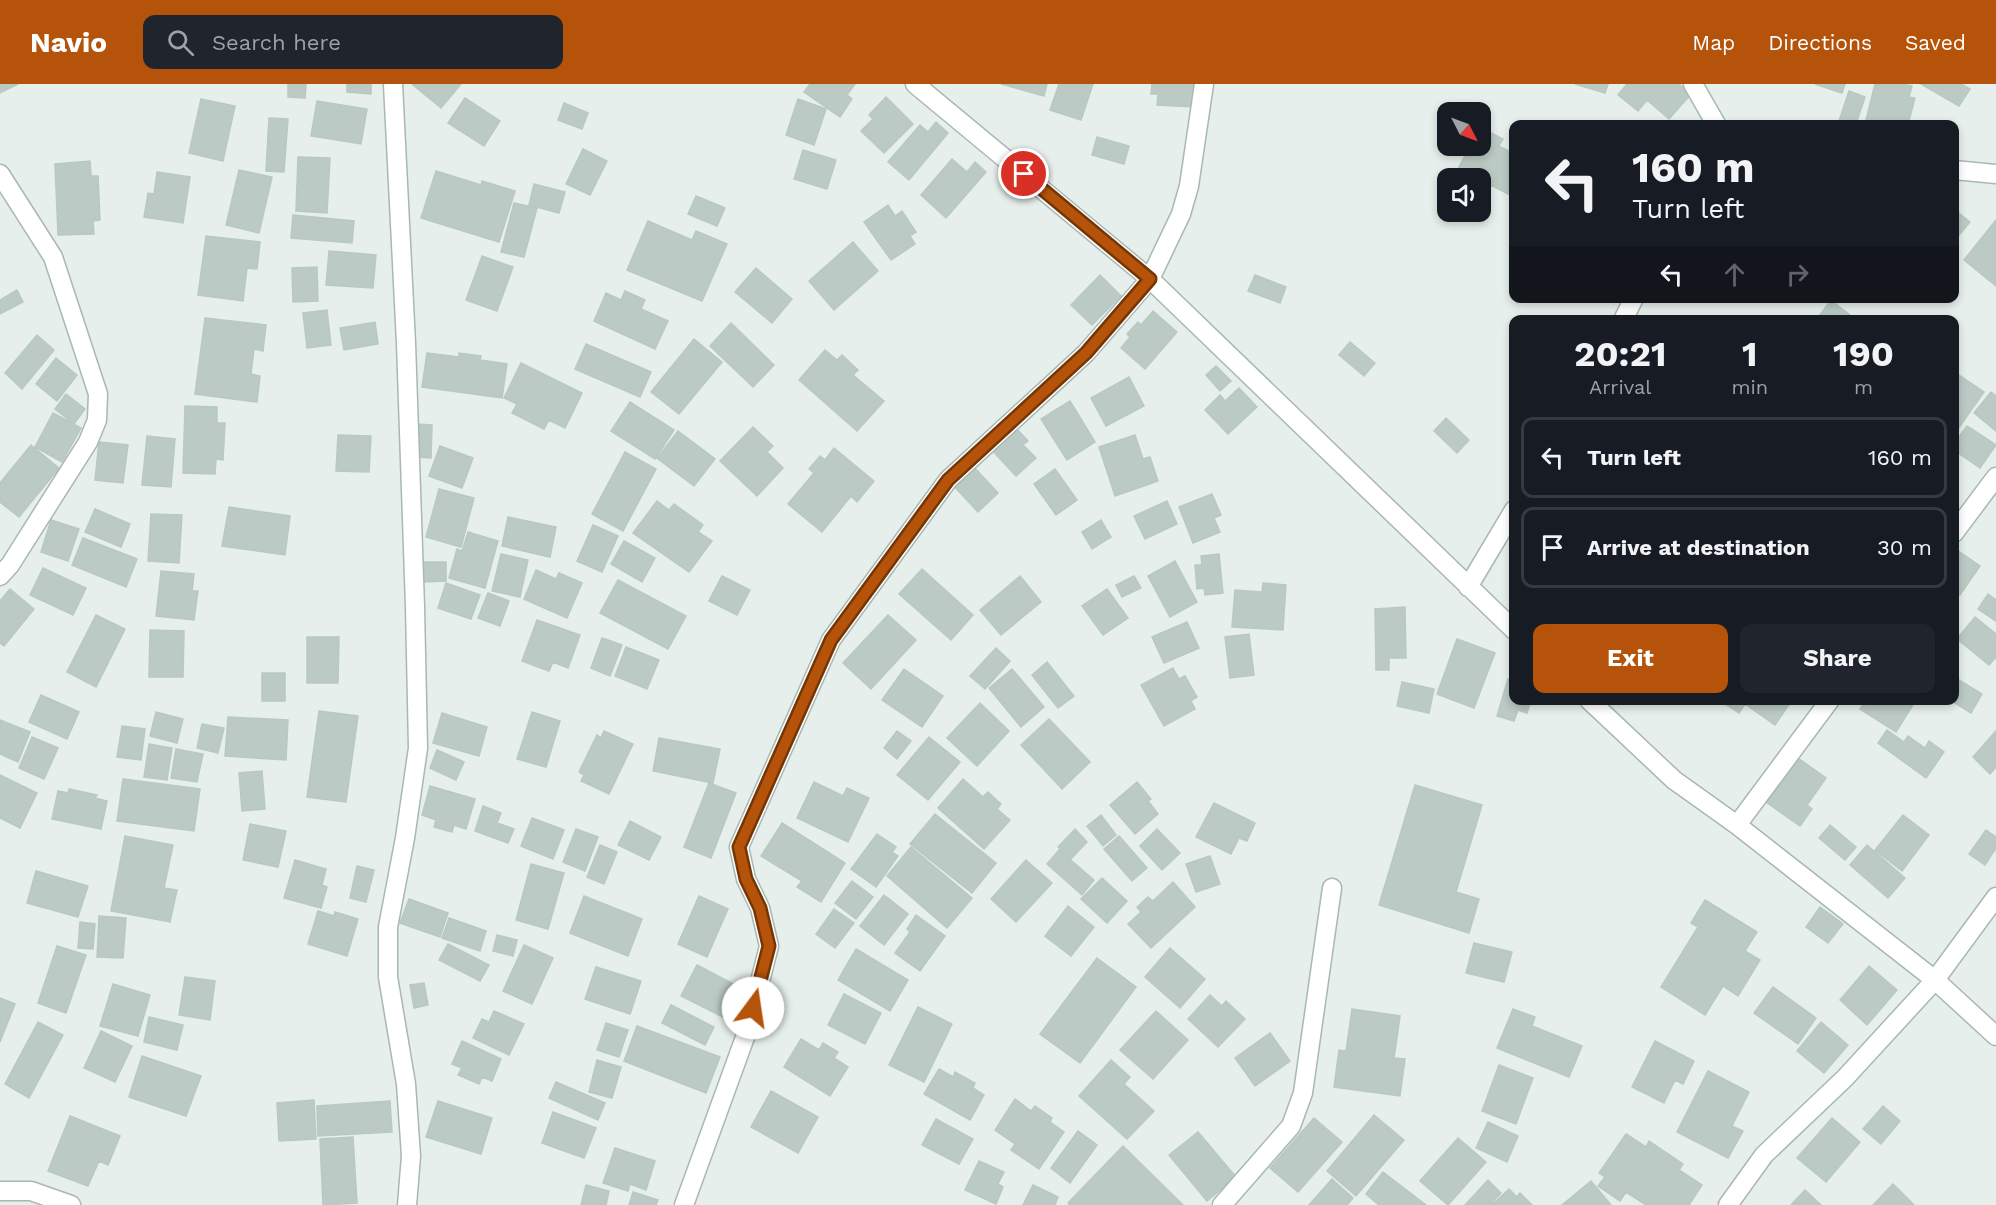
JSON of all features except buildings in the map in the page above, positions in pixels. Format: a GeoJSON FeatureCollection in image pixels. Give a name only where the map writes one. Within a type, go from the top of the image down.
{"type":"FeatureCollection","features":[{"type":"Feature","properties":{"kind":"street"},"geometry":{"type":"LineString","coordinates":[[393,84],[407,355],[416,607],[418,748],[405,838],[388,927],[388,977],[406,1084],[411,1156],[407,1205]]}},
{"type":"Feature","properties":{"kind":"street"},"geometry":{"type":"LineString","coordinates":[[915,84],[1150,279],[1509,625]]}},
{"type":"Feature","properties":{"kind":"street"},"geometry":{"type":"LineString","coordinates":[[684,1205],[748,1029],[769,946],[760,908],[746,879],[739,847],[831,640],[948,480],[1086,353],[1150,279],[1181,214],[1189,186],[1204,84]]}},
{"type":"Feature","properties":{"kind":"street"},"geometry":{"type":"LineString","coordinates":[[1693,84],[1714,120]]}},
{"type":"Feature","properties":{"kind":"street"},"geometry":{"type":"LineString","coordinates":[[1959,170],[1996,174]]}},
{"type":"Feature","properties":{"kind":"street"},"geometry":{"type":"LineString","coordinates":[[0,174],[53,257],[98,394],[97,420],[88,442],[10,565],[0,576]]}},
{"type":"Feature","properties":{"kind":"street"},"geometry":{"type":"LineString","coordinates":[[1959,526],[1996,477]]}},
{"type":"Feature","properties":{"kind":"street"},"geometry":{"type":"LineString","coordinates":[[1468,587],[1509,518]]}},
{"type":"Feature","properties":{"kind":"street"},"geometry":{"type":"LineString","coordinates":[[1594,705],[1674,780],[1737,825],[1935,980],[1996,1036]]}},
{"type":"Feature","properties":{"kind":"street"},"geometry":{"type":"LineString","coordinates":[[1737,825],[1826,705]]}},
{"type":"Feature","properties":{"kind":"street"},"geometry":{"type":"LineString","coordinates":[[1222,1205],[1291,1126],[1303,1093],[1332,888]]}},
{"type":"Feature","properties":{"kind":"street"},"geometry":{"type":"LineString","coordinates":[[1728,1205],[1764,1155],[1845,1078],[1935,980],[1996,897]]}},
{"type":"Feature","properties":{"kind":"street"},"geometry":{"type":"LineString","coordinates":[[0,1191],[31,1191],[71,1205]]}},
{"type":"Feature","properties":{"kind":"route"},"geometry":{"type":"LineString","coordinates":[[753,1008],[769,946],[760,908],[746,879],[739,847],[831,640],[948,480],[1086,353],[1150,279],[1024,174]]}}]}
